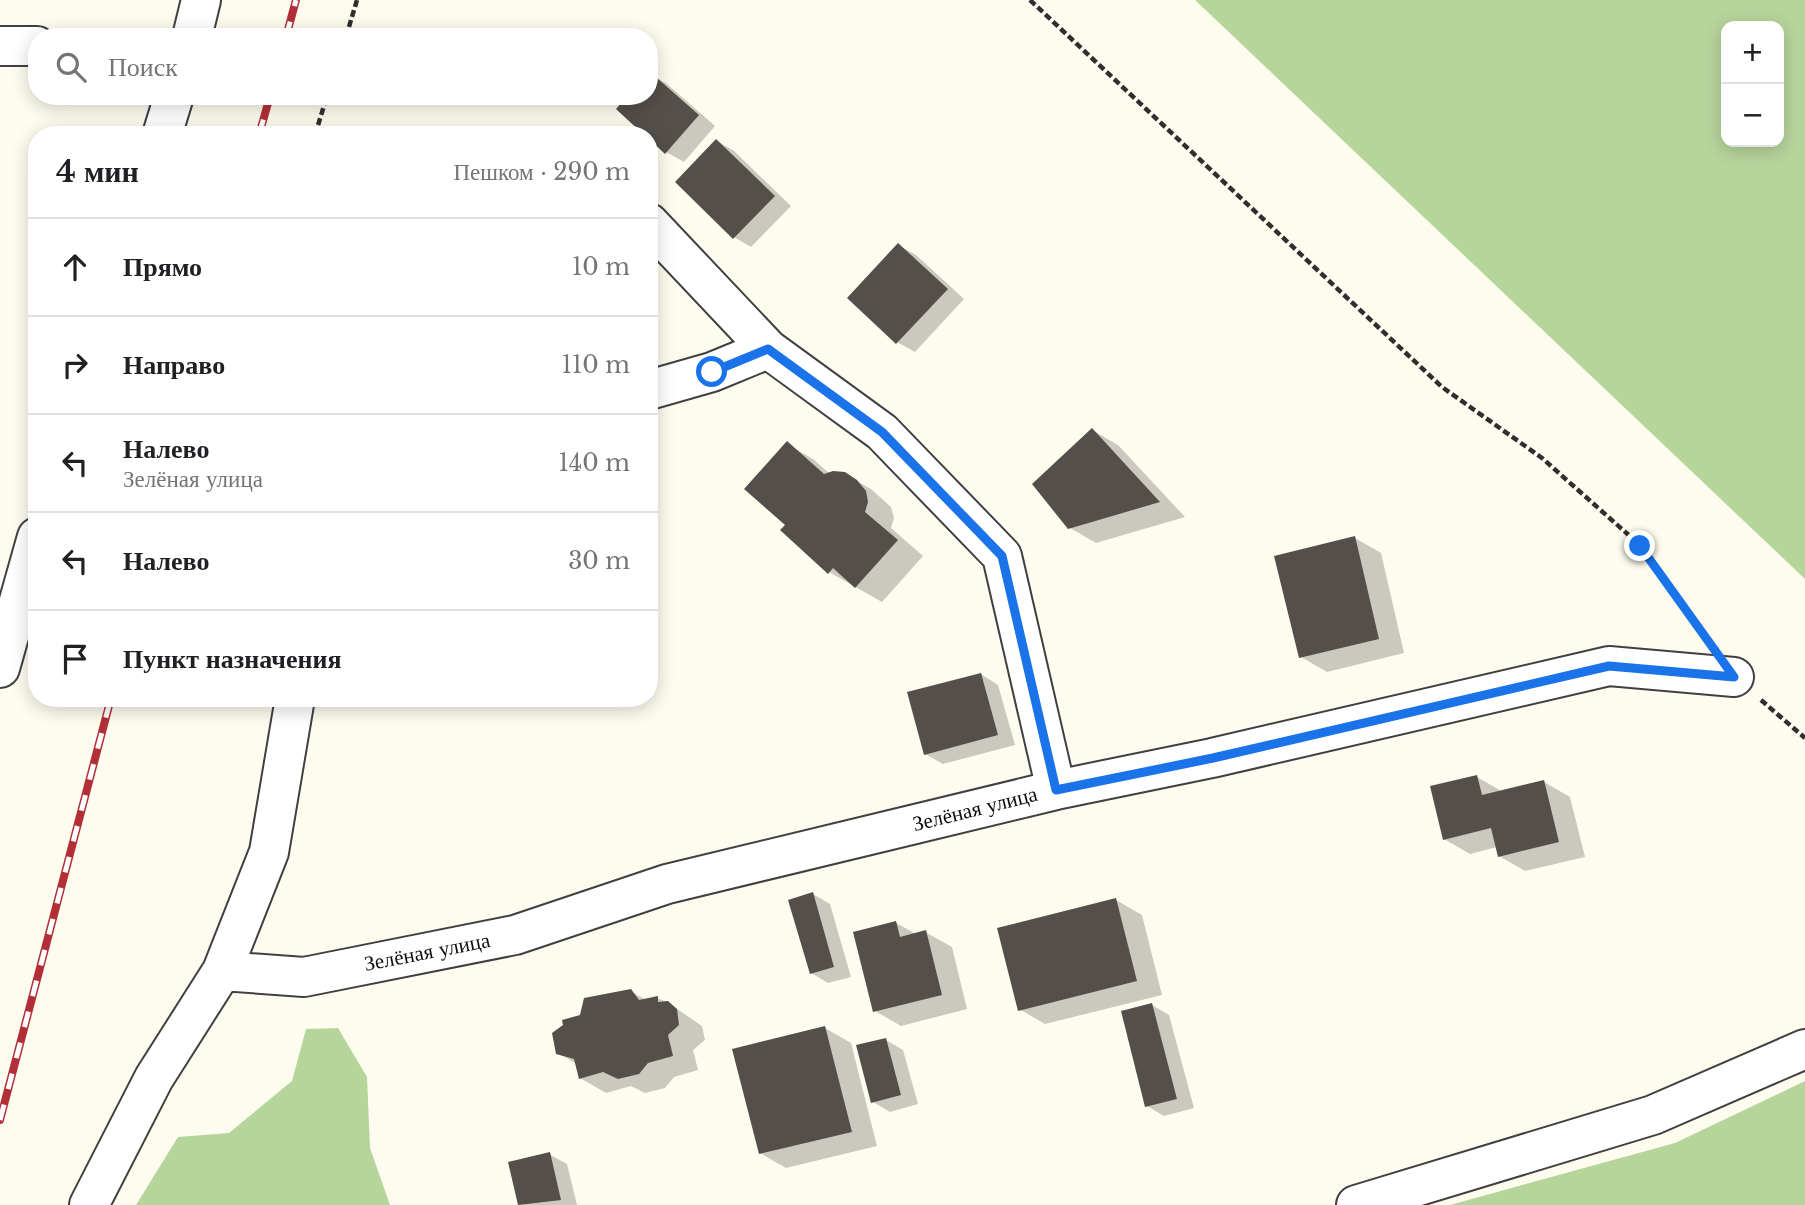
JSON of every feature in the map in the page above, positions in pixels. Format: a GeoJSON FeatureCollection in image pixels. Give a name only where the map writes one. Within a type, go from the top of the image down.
{"type":"FeatureCollection","features":[{"type":"Feature","properties":{"kind":"street"},"geometry":{"type":"LineString","coordinates":[[194,28],[201,0]]}},
{"type":"Feature","properties":{"kind":"street"},"geometry":{"type":"LineString","coordinates":[[0,46],[28,46]]}},
{"type":"Feature","properties":{"kind":"street"},"geometry":{"type":"LineString","coordinates":[[165,126],[171,105]]}},
{"type":"Feature","properties":{"kind":"street"},"geometry":{"type":"LineString","coordinates":[[658,232],[768,349],[882,432],[1002,556],[1056,790]]}},
{"type":"Feature","properties":{"kind":"street"},"geometry":{"type":"LineString","coordinates":[[658,387],[712,372],[768,349]]}},
{"type":"Feature","properties":{"kind":"street"},"geometry":{"type":"LineString","coordinates":[[0,668],[10,592],[28,555]]}},
{"type":"Feature","properties":{"kind":"street","name":"Зелёная улица"},"geometry":{"type":"LineString","coordinates":[[222,971],[304,977],[515,935],[667,884],[1056,790],[1213,758],[1609,666],[1734,677]]}},
{"type":"Feature","properties":{"kind":"street"},"geometry":{"type":"LineString","coordinates":[[89,1205],[154,1078],[222,971],[269,852],[293,707]]}},
{"type":"Feature","properties":{"kind":"street"},"geometry":{"type":"LineString","coordinates":[[1356,1205],[1653,1115],[1805,1049]]}},
{"type":"Feature","properties":{"kind":"path"},"geometry":{"type":"LineString","coordinates":[[349,28],[357,0]]}},
{"type":"Feature","properties":{"kind":"path"},"geometry":{"type":"LineString","coordinates":[[1030,0],[1442,387],[1542,458],[1640,546],[1734,677],[1805,738]]}},
{"type":"Feature","properties":{"kind":"path"},"geometry":{"type":"LineString","coordinates":[[318,126],[324,105]]}},
{"type":"Feature","properties":{"kind":"green space"},"geometry":{"type":"Polygon","coordinates":[[[1195,0],[1805,0],[1805,579],[1195,0]]]}},
{"type":"Feature","properties":{"kind":"green space"},"geometry":{"type":"Polygon","coordinates":[[[338,1028],[367,1077],[370,1148],[390,1205],[136,1205],[178,1137],[229,1133],[292,1081],[306,1029],[338,1028]]]}},
{"type":"Feature","properties":{"kind":"green space"},"geometry":{"type":"Polygon","coordinates":[[[1805,1081],[1805,1205],[1450,1205],[1675,1143],[1805,1081]]]}},
{"type":"Feature","properties":{"kind":"building"},"geometry":{"type":"Polygon","coordinates":[[[658,79],[699,115],[665,154],[658,147],[658,126],[634,126],[616,109],[619,105],[658,105],[658,79]]]}},
{"type":"Feature","properties":{"kind":"building"},"geometry":{"type":"Polygon","coordinates":[[[716,139],[775,196],[733,239],[675,182],[716,139]]]}},
{"type":"Feature","properties":{"kind":"building"},"geometry":{"type":"Polygon","coordinates":[[[898,243],[948,289],[896,344],[847,298],[898,243]]]}},
{"type":"Feature","properties":{"kind":"building"},"geometry":{"type":"Polygon","coordinates":[[[1092,428],[1160,502],[1068,529],[1032,484],[1092,428]]]}},
{"type":"Feature","properties":{"kind":"building"},"geometry":{"type":"Polygon","coordinates":[[[787,441],[824,474],[833,471],[845,472],[857,480],[866,491],[868,502],[865,512],[898,540],[855,588],[833,568],[828,574],[780,530],[785,525],[744,489],[787,441]]]}},
{"type":"Feature","properties":{"kind":"building"},"geometry":{"type":"Polygon","coordinates":[[[1355,536],[1379,639],[1299,658],[1274,556],[1355,536]]]}},
{"type":"Feature","properties":{"kind":"building"},"geometry":{"type":"Polygon","coordinates":[[[981,673],[998,735],[924,755],[907,692],[981,673]]]}},
{"type":"Feature","properties":{"kind":"building"},"geometry":{"type":"Polygon","coordinates":[[[1477,775],[1482,795],[1544,780],[1559,842],[1498,857],[1491,828],[1443,840],[1430,786],[1477,775]]]}},
{"type":"Feature","properties":{"kind":"building"},"geometry":{"type":"Polygon","coordinates":[[[813,892],[834,967],[810,974],[788,900],[813,892]]]}},
{"type":"Feature","properties":{"kind":"building"},"geometry":{"type":"Polygon","coordinates":[[[1116,898],[1137,981],[1018,1011],[997,928],[1116,898]]]}},
{"type":"Feature","properties":{"kind":"building"},"geometry":{"type":"Polygon","coordinates":[[[896,921],[900,937],[926,930],[942,995],[873,1012],[853,932],[896,921]]]}},
{"type":"Feature","properties":{"kind":"building"},"geometry":{"type":"Polygon","coordinates":[[[631,989],[639,1000],[658,996],[658,1002],[668,1001],[677,1009],[679,1025],[668,1035],[673,1056],[648,1063],[639,1074],[618,1079],[603,1072],[579,1079],[574,1059],[556,1054],[552,1033],[563,1025],[562,1020],[580,1015],[584,998],[631,989]]]}},
{"type":"Feature","properties":{"kind":"building"},"geometry":{"type":"Polygon","coordinates":[[[1152,1003],[1177,1099],[1145,1107],[1121,1011],[1152,1003]]]}},
{"type":"Feature","properties":{"kind":"building"},"geometry":{"type":"Polygon","coordinates":[[[825,1026],[852,1132],[759,1154],[732,1049],[825,1026]]]}},
{"type":"Feature","properties":{"kind":"building"},"geometry":{"type":"Polygon","coordinates":[[[886,1038],[901,1095],[871,1103],[856,1045],[886,1038]]]}},
{"type":"Feature","properties":{"kind":"building"},"geometry":{"type":"Polygon","coordinates":[[[550,1152],[561,1200],[518,1205],[508,1162],[550,1152]]]}},
{"type":"Feature","properties":{"kind":"railway"},"geometry":{"type":"LineString","coordinates":[[288,28],[296,0]]}},
{"type":"Feature","properties":{"kind":"railway"},"geometry":{"type":"LineString","coordinates":[[262,126],[267,105]]}},
{"type":"Feature","properties":{"kind":"railway"},"geometry":{"type":"LineString","coordinates":[[0,1120],[109,707]]}},
{"type":"Feature","properties":{"kind":"route"},"geometry":{"type":"LineString","coordinates":[[712,372],[768,349],[882,432],[1002,556],[1056,790],[1213,758],[1609,666],[1734,677],[1640,546]]}}]}
